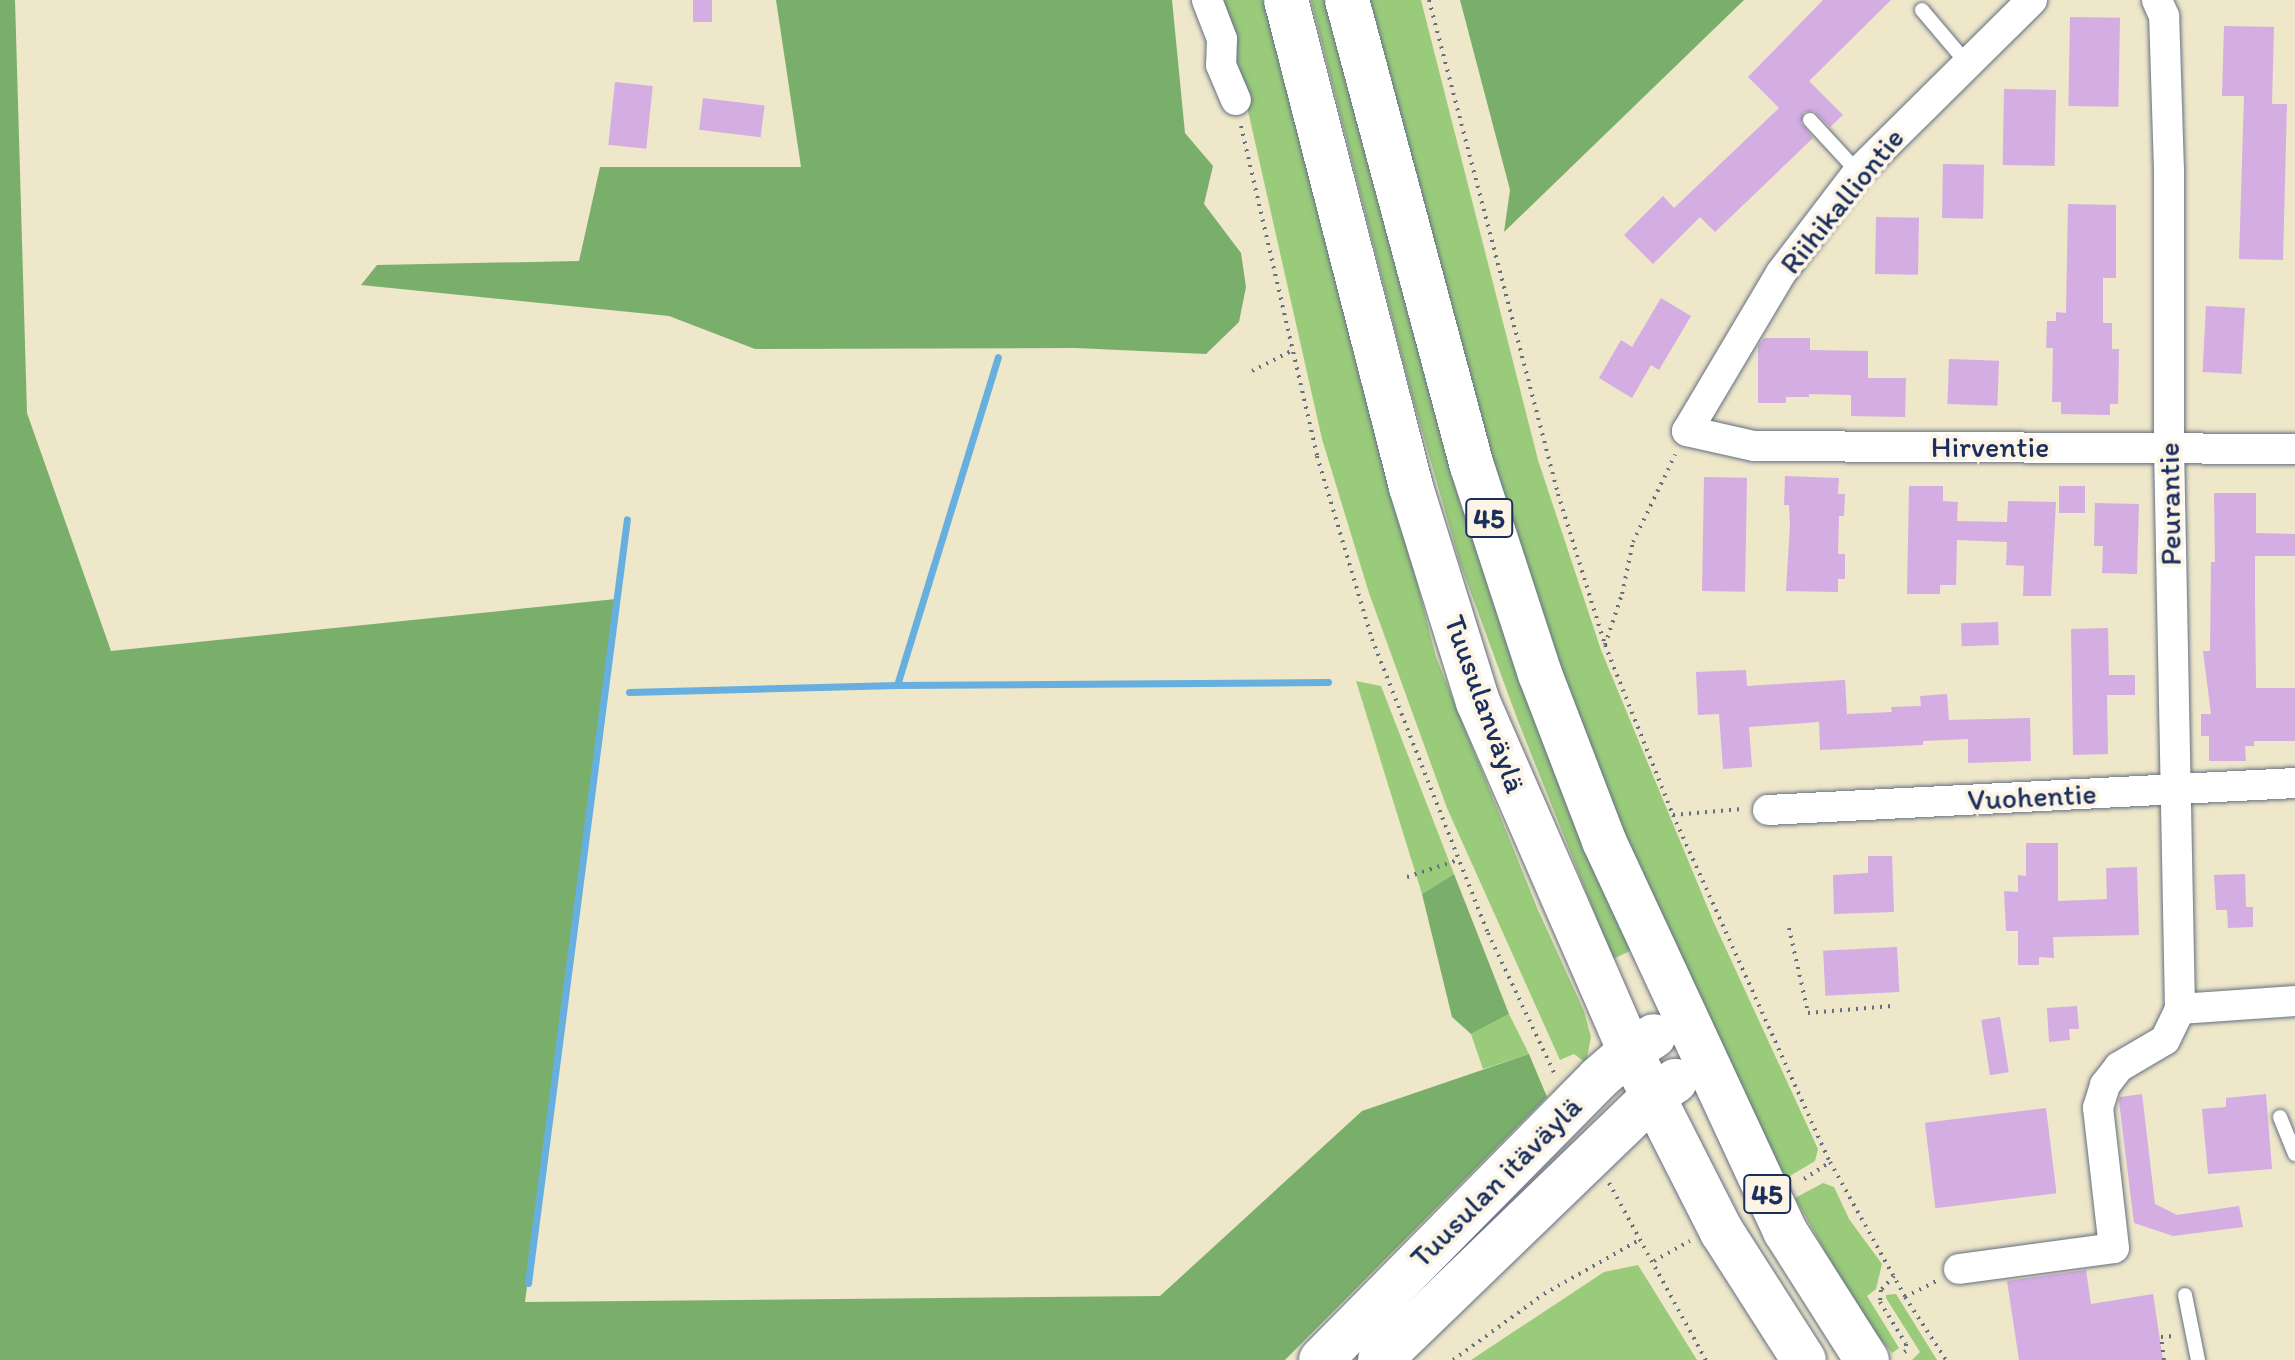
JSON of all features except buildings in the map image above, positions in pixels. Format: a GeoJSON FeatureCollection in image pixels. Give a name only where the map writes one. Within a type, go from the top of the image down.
{"type":"FeatureCollection","features":[{"type":"Feature","properties":{"kind":"main road","name":"Tuusulanväylä"},"geometry":{"type":"LineString","coordinates":[[1286,0],[1411,487],[1478,702],[1630,1051],[1722,1232],[1804,1360]]}},
{"type":"Feature","properties":{"kind":"main road","name":"Tuusulanväylä"},"geometry":{"type":"LineString","coordinates":[[1347,0],[1472,466],[1540,674],[1604,841],[1785,1231],[1882,1358]]}},
{"type":"Feature","properties":{"kind":"main road","name":"Tuusulan itäväylä"},"geometry":{"type":"LineString","coordinates":[[1321,1360],[1557,1119],[1630,1051],[1684,1019]]}},
{"type":"Feature","properties":{"kind":"main road","name":"Tuusulan itäväylä"},"geometry":{"type":"LineString","coordinates":[[1380,1360],[1653,1096],[1704,1062]]}},
{"type":"Feature","properties":{"kind":"street"},"geometry":{"type":"LineString","coordinates":[[1207,0],[1222,39],[1221,65],[1236,100]]}},
{"type":"Feature","properties":{"kind":"street","name":"Riihikalliontie"},"geometry":{"type":"LineString","coordinates":[[1687,431],[1781,273],[1858,172],[2032,0]]}},
{"type":"Feature","properties":{"kind":"street","name":"Peurantie"},"geometry":{"type":"LineString","coordinates":[[2157,0],[2164,16],[2168,107],[2169,448],[2180,1009]]}},
{"type":"Feature","properties":{"kind":"street","name":"Hirventie"},"geometry":{"type":"LineString","coordinates":[[1687,431],[1754,446],[2295,449]]}},
{"type":"Feature","properties":{"kind":"street","name":"Vuohentie"},"geometry":{"type":"LineString","coordinates":[[1768,810],[2295,783]]}},
{"type":"Feature","properties":{"kind":"street"},"geometry":{"type":"LineString","coordinates":[[1959,1269],[2114,1248],[2098,1108],[2105,1085],[2119,1067],[2165,1040],[2180,1009],[2295,1001]]}},
{"type":"Feature","properties":{"kind":"lane"},"geometry":{"type":"LineString","coordinates":[[1922,10],[1966,62]]}},
{"type":"Feature","properties":{"kind":"lane"},"geometry":{"type":"LineString","coordinates":[[1810,120],[1858,172]]}},
{"type":"Feature","properties":{"kind":"lane"},"geometry":{"type":"LineString","coordinates":[[2280,1117],[2295,1154]]}},
{"type":"Feature","properties":{"kind":"lane"},"geometry":{"type":"LineString","coordinates":[[2185,1295],[2198,1360]]}},
{"type":"Feature","properties":{"kind":"path"},"geometry":{"type":"LineString","coordinates":[[1429,0],[1558,494],[1605,645],[1673,815],[1830,1162],[1905,1297],[1946,1360]]}},
{"type":"Feature","properties":{"kind":"path"},"geometry":{"type":"LineString","coordinates":[[1236,100],[1317,456],[1372,639],[1458,860],[1555,1077]]}},
{"type":"Feature","properties":{"kind":"path"},"geometry":{"type":"LineString","coordinates":[[1252,371],[1291,351]]}},
{"type":"Feature","properties":{"kind":"path"},"geometry":{"type":"LineString","coordinates":[[1605,645],[1622,594],[1633,542],[1687,431]]}},
{"type":"Feature","properties":{"kind":"path"},"geometry":{"type":"LineString","coordinates":[[1673,815],[1768,810]]}},
{"type":"Feature","properties":{"kind":"path"},"geometry":{"type":"LineString","coordinates":[[1407,877],[1458,860]]}},
{"type":"Feature","properties":{"kind":"path"},"geometry":{"type":"LineString","coordinates":[[1789,928],[1808,1013],[1892,1006]]}},
{"type":"Feature","properties":{"kind":"path"},"geometry":{"type":"LineString","coordinates":[[1804,1179],[1830,1162]]}},
{"type":"Feature","properties":{"kind":"path"},"geometry":{"type":"LineString","coordinates":[[1606,1177],[1706,1360]]}},
{"type":"Feature","properties":{"kind":"path"},"geometry":{"type":"LineString","coordinates":[[1654,1261],[1698,1237]]}},
{"type":"Feature","properties":{"kind":"path"},"geometry":{"type":"LineString","coordinates":[[1453,1360],[1544,1294],[1639,1240]]}},
{"type":"Feature","properties":{"kind":"path"},"geometry":{"type":"LineString","coordinates":[[1905,1297],[1959,1269]]}},
{"type":"Feature","properties":{"kind":"path"},"geometry":{"type":"LineString","coordinates":[[1882,1358],[1906,1351],[1906,1344],[1880,1302],[1881,1290],[1894,1276]]}},
{"type":"Feature","properties":{"kind":"green space"},"geometry":{"type":"Polygon","coordinates":[[[0,0],[15,0],[27,413],[111,651],[616,599],[525,1302],[1160,1296],[1362,1111],[1529,1054],[1547,1097],[1285,1360],[0,1360],[0,0]]]}},
{"type":"Feature","properties":{"kind":"green space"},"geometry":{"type":"Polygon","coordinates":[[[776,0],[1172,0],[1185,133],[1213,166],[1204,204],[1241,253],[1246,287],[1239,322],[1206,354],[1075,348],[755,349],[669,316],[361,285],[377,265],[579,261],[600,167],[801,167],[776,0]]]}},
{"type":"Feature","properties":{"kind":"green space"},"geometry":{"type":"Polygon","coordinates":[[[1223,0],[1269,0],[1436,657],[1538,910],[1584,1011],[1591,1037],[1586,1063],[1574,1054],[1560,1060],[1447,808],[1369,593],[1322,439],[1223,0]]]}},
{"type":"Feature","properties":{"kind":"green space"},"geometry":{"type":"Polygon","coordinates":[[[1311,0],[1331,0],[1632,950],[1613,959],[1518,721],[1460,563],[1412,396],[1311,0]]]}},
{"type":"Feature","properties":{"kind":"green space"},"geometry":{"type":"Polygon","coordinates":[[[1370,0],[1421,0],[1538,460],[1601,650],[1714,923],[1818,1149],[1815,1161],[1785,1179],[1726,1069],[1584,739],[1476,409],[1370,0]]]}},
{"type":"Feature","properties":{"kind":"green space"},"geometry":{"type":"Polygon","coordinates":[[[1460,0],[1744,0],[1504,232],[1510,190],[1460,0]]]}},
{"type":"Feature","properties":{"kind":"green space"},"geometry":{"type":"Polygon","coordinates":[[[1356,681],[1381,686],[1454,874],[1422,894],[1356,681]]]}},
{"type":"Feature","properties":{"kind":"green space"},"geometry":{"type":"Polygon","coordinates":[[[1454,874],[1509,1014],[1471,1034],[1452,1017],[1422,894],[1454,874]]]}},
{"type":"Feature","properties":{"kind":"green space"},"geometry":{"type":"Polygon","coordinates":[[[1509,1014],[1529,1054],[1483,1069],[1471,1034],[1509,1014]]]}},
{"type":"Feature","properties":{"kind":"green space"},"geometry":{"type":"Polygon","coordinates":[[[1823,1183],[1834,1187],[1849,1219],[1882,1264],[1876,1289],[1867,1296],[1899,1348],[1892,1353],[1861,1315],[1795,1198],[1823,1183]]]}},
{"type":"Feature","properties":{"kind":"green space"},"geometry":{"type":"Polygon","coordinates":[[[1638,1265],[1697,1360],[1471,1360],[1604,1272],[1638,1265]]]}},
{"type":"Feature","properties":{"kind":"green space"},"geometry":{"type":"Polygon","coordinates":[[[1896,1294],[1937,1360],[1912,1360],[1920,1352],[1886,1298],[1886,1295],[1896,1294]]]}},
{"type":"Feature","properties":{"kind":"waterway"},"geometry":{"type":"LineString","coordinates":[[897,685],[998,357]]}},
{"type":"Feature","properties":{"kind":"waterway"},"geometry":{"type":"LineString","coordinates":[[528,1283],[627,519]]}},
{"type":"Feature","properties":{"kind":"waterway"},"geometry":{"type":"LineString","coordinates":[[629,692],[897,685],[1328,682]]}}]}
